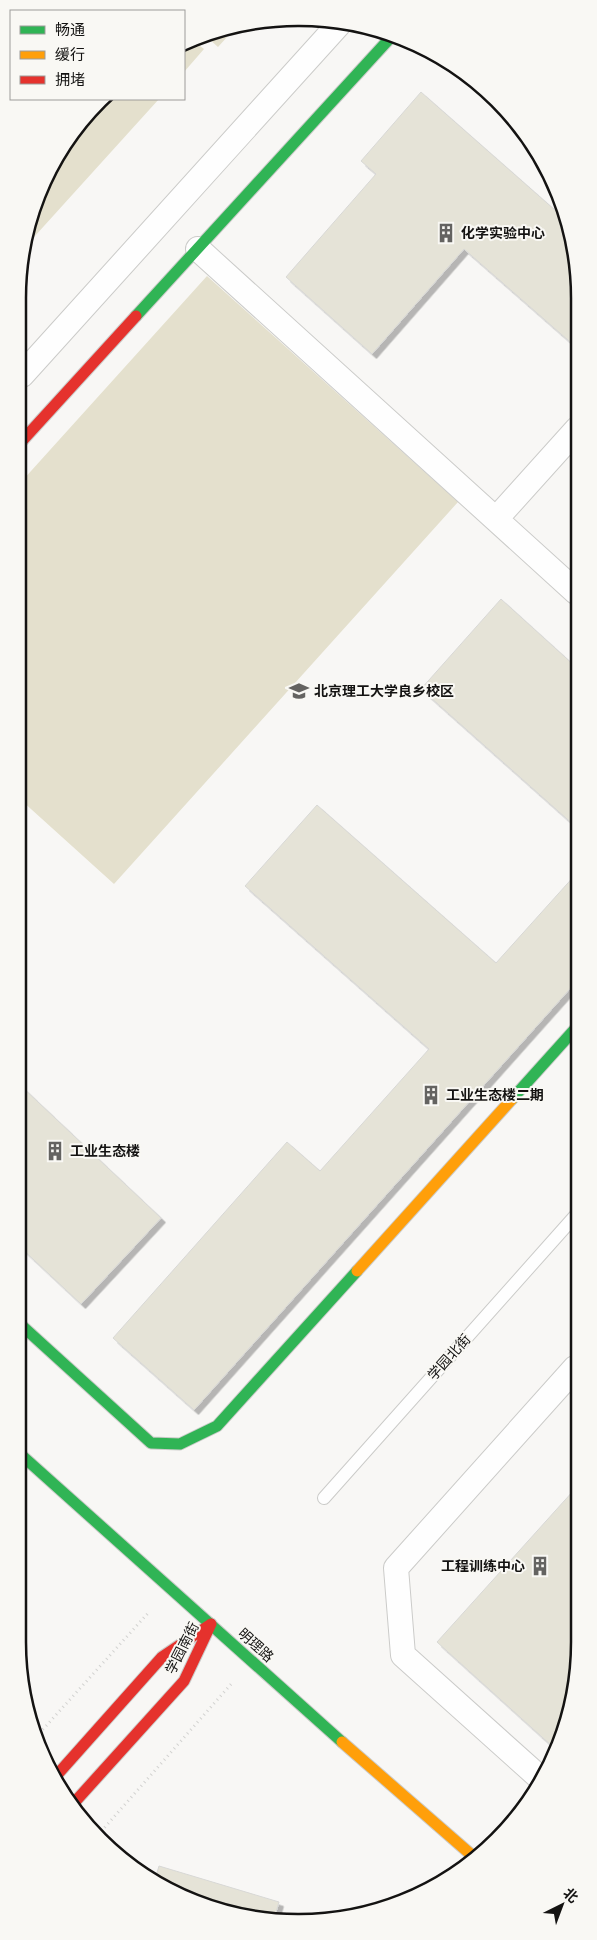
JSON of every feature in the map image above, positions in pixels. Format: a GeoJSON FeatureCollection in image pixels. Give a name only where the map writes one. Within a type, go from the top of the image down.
{"type":"FeatureCollection","features":[{"type":"Feature","properties":{"kind":"street"},"geometry":{"type":"LineString","coordinates":[[26,371],[335,29]]}},
{"type":"Feature","properties":{"kind":"street"},"geometry":{"type":"LineString","coordinates":[[26,437],[387,41]]}},
{"type":"Feature","properties":{"kind":"street"},"geometry":{"type":"LineString","coordinates":[[198,249],[571,587]]}},
{"type":"Feature","properties":{"kind":"street"},"geometry":{"type":"LineString","coordinates":[[496,519],[571,436]]}},
{"type":"Feature","properties":{"kind":"street"},"geometry":{"type":"LineString","coordinates":[[26,1329],[151,1443],[180,1444],[216,1426],[571,1035]]}},
{"type":"Feature","properties":{"kind":"street"},"geometry":{"type":"LineString","coordinates":[[536,1774],[403,1655],[396,1568],[571,1372]]}},
{"type":"Feature","properties":{"kind":"street","name":"明理路"},"geometry":{"type":"LineString","coordinates":[[26,1459],[169,1590],[211,1624],[469,1853]]}},
{"type":"Feature","properties":{"kind":"street","name":"学园南街"},"geometry":{"type":"LineString","coordinates":[[60,1772],[162,1657],[211,1624]]}},
{"type":"Feature","properties":{"kind":"street","name":"学园南街"},"geometry":{"type":"LineString","coordinates":[[77,1799],[184,1680],[211,1624]]}},
{"type":"Feature","properties":{"kind":"lane","name":"学园北街"},"geometry":{"type":"LineString","coordinates":[[324,1498],[571,1220]]}},
{"type":"Feature","properties":{"kind":"path"},"geometry":{"type":"LineString","coordinates":[[42,1731],[169,1590]]}},
{"type":"Feature","properties":{"kind":"path"},"geometry":{"type":"LineString","coordinates":[[102,1830],[252,1661]]}},
{"type":"Feature","properties":{"kind":"shaded area"},"geometry":{"type":"Polygon","coordinates":[[[228,36],[218,47],[211,41],[228,36]]]}},
{"type":"Feature","properties":{"kind":"shaded area"},"geometry":{"type":"Polygon","coordinates":[[[199,45],[204,49],[185,71],[185,51],[199,45]]]}},
{"type":"Feature","properties":{"kind":"shaded area"},"geometry":{"type":"Polygon","coordinates":[[[112,100],[158,100],[33,238],[54,178],[72,147],[94,119],[112,100]]]}},
{"type":"Feature","properties":{"kind":"shaded area"},"geometry":{"type":"Polygon","coordinates":[[[207,276],[458,502],[114,884],[26,805],[26,477],[207,276]]]}},
{"type":"Feature","properties":{"kind":"building","name":"化学实验中心"},"geometry":{"type":"Polygon","coordinates":[[[421,92],[556,211],[566,245],[571,298],[571,343],[464,249],[372,354],[286,277],[376,174],[361,161],[421,92]]]}},
{"type":"Feature","properties":{"kind":"building"},"geometry":{"type":"Polygon","coordinates":[[[501,599],[571,662],[571,823],[421,689],[501,599]]]}},
{"type":"Feature","properties":{"kind":"building","name":"工业生态楼二期"},"geometry":{"type":"Polygon","coordinates":[[[317,805],[496,963],[571,880],[571,988],[194,1410],[113,1338],[287,1142],[320,1171],[429,1049],[245,886],[317,805]]]}},
{"type":"Feature","properties":{"kind":"building","name":"工业生态楼"},"geometry":{"type":"Polygon","coordinates":[[[26,1091],[161,1218],[81,1304],[26,1253],[26,1091]]]}},
{"type":"Feature","properties":{"kind":"building","name":"工程训练中心"},"geometry":{"type":"Polygon","coordinates":[[[571,1493],[570,1659],[566,1695],[550,1745],[437,1642],[571,1493]]]}},
{"type":"Feature","properties":{"kind":"building"},"geometry":{"type":"Polygon","coordinates":[[[159,1866],[279,1902],[276,1912],[245,1909],[194,1893],[157,1874],[159,1866]]]}},
{"type":"Feature","properties":{"kind":"traffic: fast"},"geometry":{"type":"LineString","coordinates":[[136,316],[387,41]]}},
{"type":"Feature","properties":{"kind":"traffic: fast"},"geometry":{"type":"LineString","coordinates":[[512,1099],[571,1033]]}},
{"type":"Feature","properties":{"kind":"traffic: fast"},"geometry":{"type":"LineString","coordinates":[[26,1329],[151,1443],[180,1444],[217,1426],[357,1271]]}},
{"type":"Feature","properties":{"kind":"traffic: fast"},"geometry":{"type":"LineString","coordinates":[[26,1459],[342,1742]]}},
{"type":"Feature","properties":{"kind":"traffic: slow"},"geometry":{"type":"LineString","coordinates":[[357,1271],[512,1099]]}},
{"type":"Feature","properties":{"kind":"traffic: slow"},"geometry":{"type":"LineString","coordinates":[[342,1742],[469,1853]]}},
{"type":"Feature","properties":{"kind":"traffic: jam"},"geometry":{"type":"LineString","coordinates":[[26,437],[136,316]]}},
{"type":"Feature","properties":{"kind":"traffic: jam"},"geometry":{"type":"LineString","coordinates":[[60,1772],[162,1657],[211,1624]]}},
{"type":"Feature","properties":{"kind":"traffic: jam"},"geometry":{"type":"LineString","coordinates":[[77,1799],[184,1681],[211,1624]]}},
{"type":"Feature","properties":{"kind":"place","name":"化学实验中心"},"geometry":{"type":"Point","coordinates":[446,233]}},
{"type":"Feature","properties":{"kind":"place","name":"北京理工大学良乡校区"},"geometry":{"type":"Point","coordinates":[299,691]}},
{"type":"Feature","properties":{"kind":"place","name":"工业生态楼二期"},"geometry":{"type":"Point","coordinates":[431,1095]}},
{"type":"Feature","properties":{"kind":"place","name":"工业生态楼"},"geometry":{"type":"Point","coordinates":[55,1151]}},
{"type":"Feature","properties":{"kind":"place","name":"工程训练中心"},"geometry":{"type":"Point","coordinates":[540,1566]}}]}
